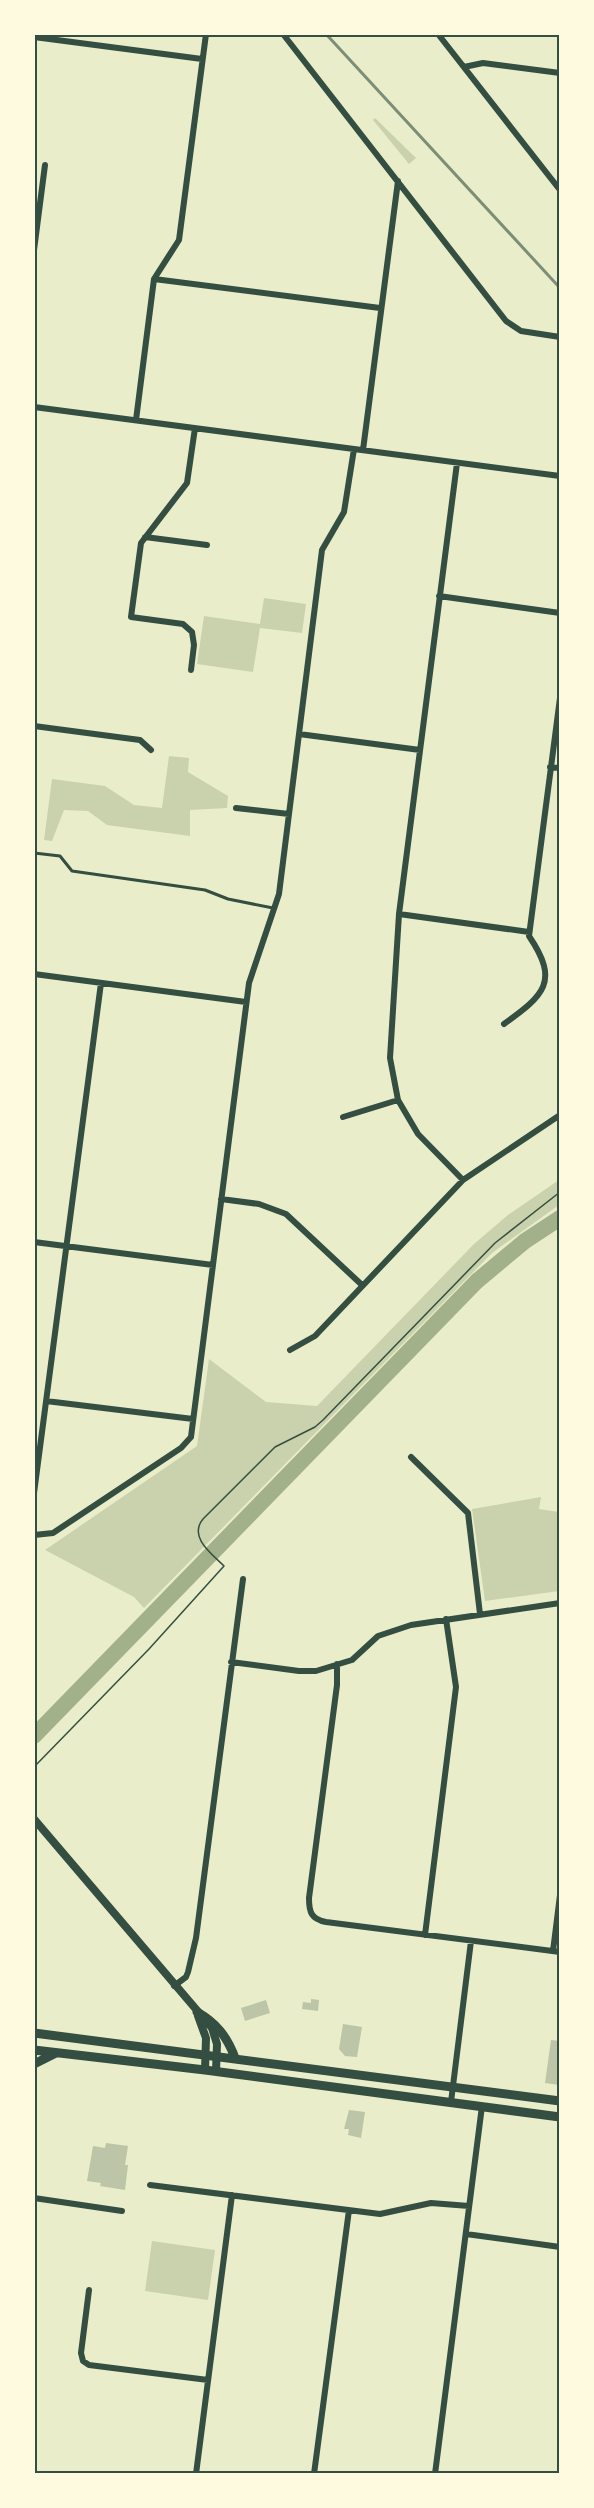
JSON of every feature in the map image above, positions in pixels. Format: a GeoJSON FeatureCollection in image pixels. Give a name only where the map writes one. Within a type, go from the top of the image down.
{"type":"FeatureCollection","features":[{"type":"Feature","properties":{"kind":"main road"},"geometry":{"type":"LineString","coordinates":[[197,2012],[219,2028],[226,2037],[235,2058]]}},
{"type":"Feature","properties":{"kind":"main road"},"geometry":{"type":"LineString","coordinates":[[34,2033],[560,2101]]}},
{"type":"Feature","properties":{"kind":"main road"},"geometry":{"type":"LineString","coordinates":[[34,2050],[216,2071],[560,2117]]}},
{"type":"Feature","properties":{"kind":"main road"},"geometry":{"type":"LineString","coordinates":[[34,2064],[56,2053]]}},
{"type":"Feature","properties":{"kind":"street"},"geometry":{"type":"LineString","coordinates":[[136,420],[154,279],[179,240],[206,34]]}},
{"type":"Feature","properties":{"kind":"street"},"geometry":{"type":"LineString","coordinates":[[283,34],[506,321],[521,331],[560,337]]}},
{"type":"Feature","properties":{"kind":"street"},"geometry":{"type":"LineString","coordinates":[[438,34],[560,190]]}},
{"type":"Feature","properties":{"kind":"street"},"geometry":{"type":"LineString","coordinates":[[34,37],[202,59]]}},
{"type":"Feature","properties":{"kind":"street"},"geometry":{"type":"LineString","coordinates":[[464,67],[483,63],[560,73]]}},
{"type":"Feature","properties":{"kind":"street"},"geometry":{"type":"LineString","coordinates":[[34,250],[45,165]]}},
{"type":"Feature","properties":{"kind":"street"},"geometry":{"type":"LineString","coordinates":[[363,450],[398,181]]}},
{"type":"Feature","properties":{"kind":"street"},"geometry":{"type":"LineString","coordinates":[[154,279],[380,308]]}},
{"type":"Feature","properties":{"kind":"street"},"geometry":{"type":"LineString","coordinates":[[35,408],[560,476]]}},
{"type":"Feature","properties":{"kind":"street"},"geometry":{"type":"LineString","coordinates":[[131,617],[141,543],[187,483],[195,428]]}},
{"type":"Feature","properties":{"kind":"street"},"geometry":{"type":"LineString","coordinates":[[34,1535],[53,1533],[181,1448],[191,1437],[249,983],[279,894],[322,550],[344,512],[354,449]]}},
{"type":"Feature","properties":{"kind":"street"},"geometry":{"type":"LineString","coordinates":[[457,463],[399,914],[390,1058],[398,1100],[418,1134],[463,1180]]}},
{"type":"Feature","properties":{"kind":"street"},"geometry":{"type":"LineString","coordinates":[[145,537],[207,545]]}},
{"type":"Feature","properties":{"kind":"street"},"geometry":{"type":"LineString","coordinates":[[439,596],[560,613]]}},
{"type":"Feature","properties":{"kind":"street"},"geometry":{"type":"LineString","coordinates":[[123,621],[131,617],[183,624],[192,632],[194,645],[191,670]]}},
{"type":"Feature","properties":{"kind":"street"},"geometry":{"type":"LineString","coordinates":[[504,1024],[530,1005],[543,986],[546,972],[544,960],[529,936],[529,932],[560,698]]}},
{"type":"Feature","properties":{"kind":"street"},"geometry":{"type":"LineString","coordinates":[[34,726],[140,740],[151,750]]}},
{"type":"Feature","properties":{"kind":"street"},"geometry":{"type":"LineString","coordinates":[[299,734],[420,750]]}},
{"type":"Feature","properties":{"kind":"street"},"geometry":{"type":"LineString","coordinates":[[550,767],[560,768]]}},
{"type":"Feature","properties":{"kind":"street"},"geometry":{"type":"LineString","coordinates":[[236,808],[289,814]]}},
{"type":"Feature","properties":{"kind":"street"},"geometry":{"type":"LineString","coordinates":[[399,914],[529,932]]}},
{"type":"Feature","properties":{"kind":"street"},"geometry":{"type":"LineString","coordinates":[[34,974],[246,1002]]}},
{"type":"Feature","properties":{"kind":"street"},"geometry":{"type":"LineString","coordinates":[[34,1493],[101,983]]}},
{"type":"Feature","properties":{"kind":"street"},"geometry":{"type":"LineString","coordinates":[[343,1117],[398,1100]]}},
{"type":"Feature","properties":{"kind":"street"},"geometry":{"type":"LineString","coordinates":[[290,1350],[315,1336],[463,1180],[560,1115]]}},
{"type":"Feature","properties":{"kind":"street"},"geometry":{"type":"LineString","coordinates":[[221,1198],[259,1204],[286,1214],[362,1285]]}},
{"type":"Feature","properties":{"kind":"street"},"geometry":{"type":"LineString","coordinates":[[34,1242],[213,1265]]}},
{"type":"Feature","properties":{"kind":"street"},"geometry":{"type":"LineString","coordinates":[[46,1401],[193,1419]]}},
{"type":"Feature","properties":{"kind":"street"},"geometry":{"type":"LineString","coordinates":[[411,1457],[468,1513],[480,1614]]}},
{"type":"Feature","properties":{"kind":"street"},"geometry":{"type":"LineString","coordinates":[[174,1986],[186,1977],[192,1964],[243,1579]]}},
{"type":"Feature","properties":{"kind":"street"},"geometry":{"type":"LineString","coordinates":[[231,1662],[316,1671],[352,1660],[378,1636],[411,1625],[560,1603]]}},
{"type":"Feature","properties":{"kind":"street"},"geometry":{"type":"LineString","coordinates":[[425,1935],[456,1687],[446,1619]]}},
{"type":"Feature","properties":{"kind":"street"},"geometry":{"type":"LineString","coordinates":[[337,1665],[337,1685],[309,1910],[317,1920],[556,1951],[560,1895]]}},
{"type":"Feature","properties":{"kind":"street"},"geometry":{"type":"LineString","coordinates":[[34,1819],[212,2028],[217,2044],[205,2070]]}},
{"type":"Feature","properties":{"kind":"street"},"geometry":{"type":"LineString","coordinates":[[451,2102],[471,1941]]}},
{"type":"Feature","properties":{"kind":"street"},"geometry":{"type":"LineString","coordinates":[[211,2055],[216,2071]]}},
{"type":"Feature","properties":{"kind":"street"},"geometry":{"type":"LineString","coordinates":[[435,2474],[482,2106]]}},
{"type":"Feature","properties":{"kind":"street"},"geometry":{"type":"LineString","coordinates":[[150,2185],[380,2214],[431,2203],[469,2206]]}},
{"type":"Feature","properties":{"kind":"street"},"geometry":{"type":"LineString","coordinates":[[196,2474],[232,2195]]}},
{"type":"Feature","properties":{"kind":"street"},"geometry":{"type":"LineString","coordinates":[[34,2198],[122,2211]]}},
{"type":"Feature","properties":{"kind":"street"},"geometry":{"type":"LineString","coordinates":[[314,2474],[350,2210]]}},
{"type":"Feature","properties":{"kind":"street"},"geometry":{"type":"LineString","coordinates":[[466,2234],[560,2247]]}},
{"type":"Feature","properties":{"kind":"street"},"geometry":{"type":"LineString","coordinates":[[89,2290],[81,2353],[83,2361],[88,2365],[208,2380]]}},
{"type":"Feature","properties":{"kind":"lane"},"geometry":{"type":"LineString","coordinates":[[34,853],[60,856],[72,871],[205,890],[228,899],[274,908]]}},
{"type":"Feature","properties":{"kind":"path"},"geometry":{"type":"LineString","coordinates":[[34,1767],[149,1649],[224,1566],[205,1546],[197,1533],[200,1523],[268,1453],[279,1444],[315,1427],[323,1420],[495,1243],[560,1192]]}},
{"type":"Feature","properties":{"kind":"green space"},"geometry":{"type":"Polygon","coordinates":[[[375,118],[416,158],[409,164],[373,120],[375,118]]]}},
{"type":"Feature","properties":{"kind":"green space"},"geometry":{"type":"Polygon","coordinates":[[[264,598],[306,604],[302,633],[260,628],[253,672],[197,664],[204,616],[260,624],[264,598]]]}},
{"type":"Feature","properties":{"kind":"green space"},"geometry":{"type":"Polygon","coordinates":[[[169,756],[189,758],[188,772],[228,796],[227,808],[190,810],[190,836],[107,825],[88,811],[64,810],[52,841],[44,840],[52,779],[105,786],[134,805],[162,808],[169,756]]]}},
{"type":"Feature","properties":{"kind":"green space"},"geometry":{"type":"Polygon","coordinates":[[[559,1180],[559,1205],[492,1253],[144,1608],[134,1597],[45,1550],[197,1446],[209,1359],[266,1402],[317,1406],[474,1244],[508,1215],[559,1180]]]}},
{"type":"Feature","properties":{"kind":"green space"},"geometry":{"type":"Polygon","coordinates":[[[541,1497],[539,1509],[559,1512],[559,1591],[485,1601],[472,1509],[541,1497]]]}},
{"type":"Feature","properties":{"kind":"green space"},"geometry":{"type":"Polygon","coordinates":[[[152,2241],[215,2250],[208,2300],[145,2291],[152,2241]]]}},
{"type":"Feature","properties":{"kind":"building"},"geometry":{"type":"Polygon","coordinates":[[[311,1999],[319,2000],[318,2011],[302,2009],[303,2002],[311,2003],[311,1999]]]}},
{"type":"Feature","properties":{"kind":"building"},"geometry":{"type":"Polygon","coordinates":[[[266,2000],[270,2013],[245,2021],[241,2008],[266,2000]]]}},
{"type":"Feature","properties":{"kind":"building"},"geometry":{"type":"Polygon","coordinates":[[[343,2024],[362,2027],[357,2057],[345,2056],[339,2049],[343,2024]]]}},
{"type":"Feature","properties":{"kind":"building"},"geometry":{"type":"Polygon","coordinates":[[[551,2040],[560,2041],[560,2085],[545,2083],[551,2040]]]}},
{"type":"Feature","properties":{"kind":"building"},"geometry":{"type":"Polygon","coordinates":[[[349,2110],[365,2112],[361,2138],[348,2135],[349,2129],[344,2129],[349,2110]]]}},
{"type":"Feature","properties":{"kind":"building"},"geometry":{"type":"Polygon","coordinates":[[[106,2143],[128,2146],[125,2190],[100,2186],[101,2183],[87,2181],[93,2146],[105,2148],[106,2143]]]}},
{"type":"Feature","properties":{"kind":"waterway"},"geometry":{"type":"LineString","coordinates":[[34,1736],[477,1281],[525,1241],[560,1218]]}},
{"type":"Feature","properties":{"kind":"railway"},"geometry":{"type":"LineString","coordinates":[[326,34],[560,288]]}}]}
